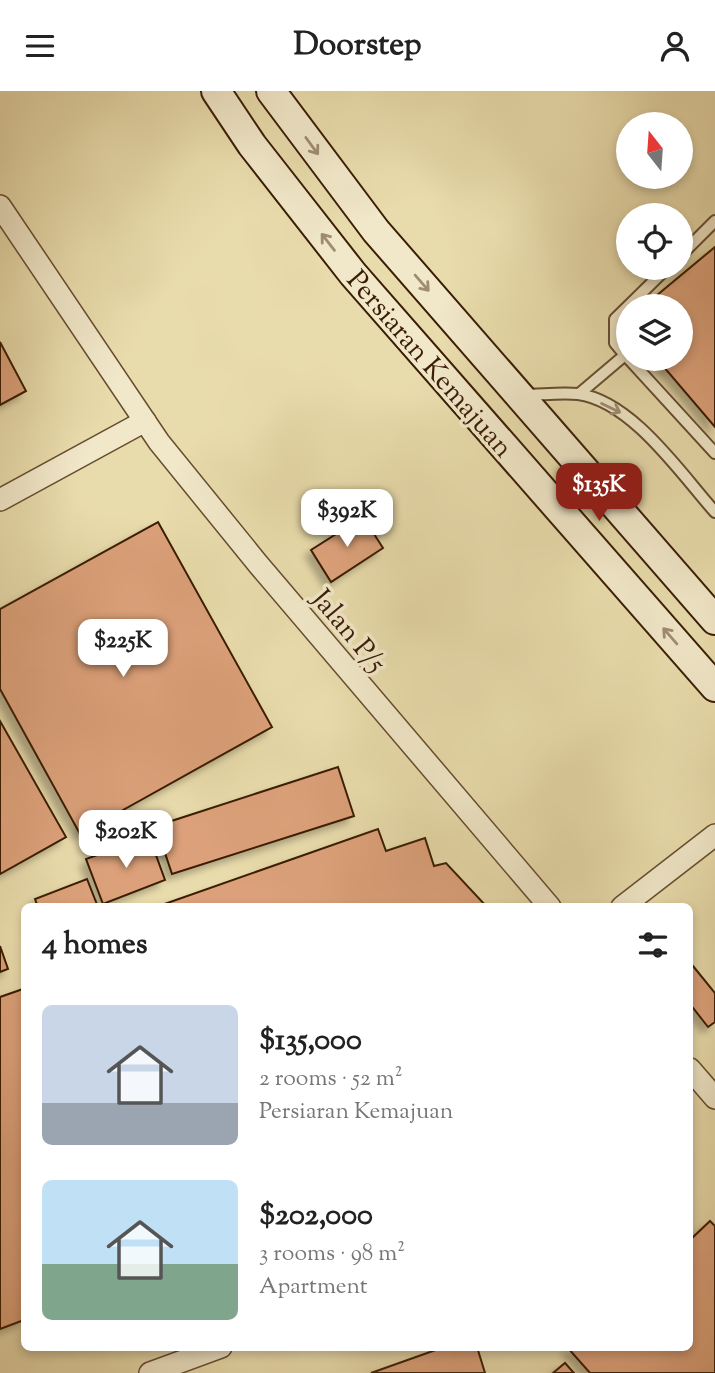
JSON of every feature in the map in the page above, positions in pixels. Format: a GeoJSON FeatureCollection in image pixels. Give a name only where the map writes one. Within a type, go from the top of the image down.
{"type":"FeatureCollection","features":[{"type":"Feature","properties":{"kind":"main road","name":"Persiaran Kemajuan"},"geometry":{"type":"LineString","coordinates":[[216,91],[252,145],[353,274],[715,687]]}},
{"type":"Feature","properties":{"kind":"main road","name":"Persiaran Kemajuan"},"geometry":{"type":"LineString","coordinates":[[271,91],[376,232],[715,619]]}},
{"type":"Feature","properties":{"kind":"street","name":"Jalan P/5"},"geometry":{"type":"LineString","coordinates":[[0,206],[145,421],[258,564],[547,903]]}},
{"type":"Feature","properties":{"kind":"street"},"geometry":{"type":"LineString","coordinates":[[0,500],[145,421]]}},
{"type":"Feature","properties":{"kind":"street"},"geometry":{"type":"LineString","coordinates":[[627,903],[715,835]]}},
{"type":"Feature","properties":{"kind":"street"},"geometry":{"type":"LineString","coordinates":[[693,1079],[715,1098]]}},
{"type":"Feature","properties":{"kind":"street"},"geometry":{"type":"LineString","coordinates":[[150,1373],[210,1351]]}},
{"type":"Feature","properties":{"kind":"lane"},"geometry":{"type":"LineString","coordinates":[[693,243],[715,221]]}},
{"type":"Feature","properties":{"kind":"lane"},"geometry":{"type":"LineString","coordinates":[[640,294],[655,280]]}},
{"type":"Feature","properties":{"kind":"lane"},"geometry":{"type":"LineString","coordinates":[[616,318],[616,344]]}},
{"type":"Feature","properties":{"kind":"lane"},"geometry":{"type":"LineString","coordinates":[[579,394],[616,365]]}},
{"type":"Feature","properties":{"kind":"lane"},"geometry":{"type":"LineString","coordinates":[[640,371],[715,453]]}},
{"type":"Feature","properties":{"kind":"lane"},"geometry":{"type":"LineString","coordinates":[[521,395],[579,394],[620,412],[638,424],[715,512]]}},
{"type":"Feature","properties":{"kind":"building"},"geometry":{"type":"Polygon","coordinates":[[[715,247],[715,427],[667,371],[693,371],[693,294],[658,294],[675,280],[693,280],[693,265],[715,247]]]}},
{"type":"Feature","properties":{"kind":"building"},"geometry":{"type":"Polygon","coordinates":[[[0,342],[26,391],[0,405],[0,342]]]}},
{"type":"Feature","properties":{"kind":"building"},"geometry":{"type":"Polygon","coordinates":[[[363,517],[383,548],[331,582],[311,550],[363,517]]]}},
{"type":"Feature","properties":{"kind":"building"},"geometry":{"type":"Polygon","coordinates":[[[158,522],[272,727],[80,834],[0,689],[0,609],[158,522]]]}},
{"type":"Feature","properties":{"kind":"building"},"geometry":{"type":"Polygon","coordinates":[[[0,721],[66,837],[0,874],[0,721]]]}},
{"type":"Feature","properties":{"kind":"building"},"geometry":{"type":"Polygon","coordinates":[[[338,767],[354,816],[172,874],[156,826],[338,767]]]}},
{"type":"Feature","properties":{"kind":"building"},"geometry":{"type":"Polygon","coordinates":[[[378,829],[386,851],[425,838],[434,866],[446,863],[483,903],[167,903],[378,829]]]}},
{"type":"Feature","properties":{"kind":"building"},"geometry":{"type":"Polygon","coordinates":[[[149,836],[165,880],[103,903],[86,859],[149,836]]]}},
{"type":"Feature","properties":{"kind":"building"},"geometry":{"type":"Polygon","coordinates":[[[87,879],[96,903],[36,903],[35,899],[87,879]]]}},
{"type":"Feature","properties":{"kind":"building"},"geometry":{"type":"Polygon","coordinates":[[[0,946],[8,969],[0,972],[0,946]]]}},
{"type":"Feature","properties":{"kind":"building"},"geometry":{"type":"Polygon","coordinates":[[[693,966],[715,993],[715,1022],[708,1027],[693,1008],[693,966]]]}},
{"type":"Feature","properties":{"kind":"building"},"geometry":{"type":"Polygon","coordinates":[[[21,990],[21,1321],[0,1329],[0,997],[21,990]]]}},
{"type":"Feature","properties":{"kind":"building"},"geometry":{"type":"Polygon","coordinates":[[[710,1221],[715,1226],[715,1373],[590,1373],[571,1351],[693,1351],[693,1237],[710,1221]]]}},
{"type":"Feature","properties":{"kind":"building"},"geometry":{"type":"Polygon","coordinates":[[[433,1351],[478,1351],[485,1373],[371,1373],[433,1351]]]}},
{"type":"Feature","properties":{"kind":"building"},"geometry":{"type":"Polygon","coordinates":[[[565,1363],[574,1373],[553,1373],[565,1363]]]}}]}
